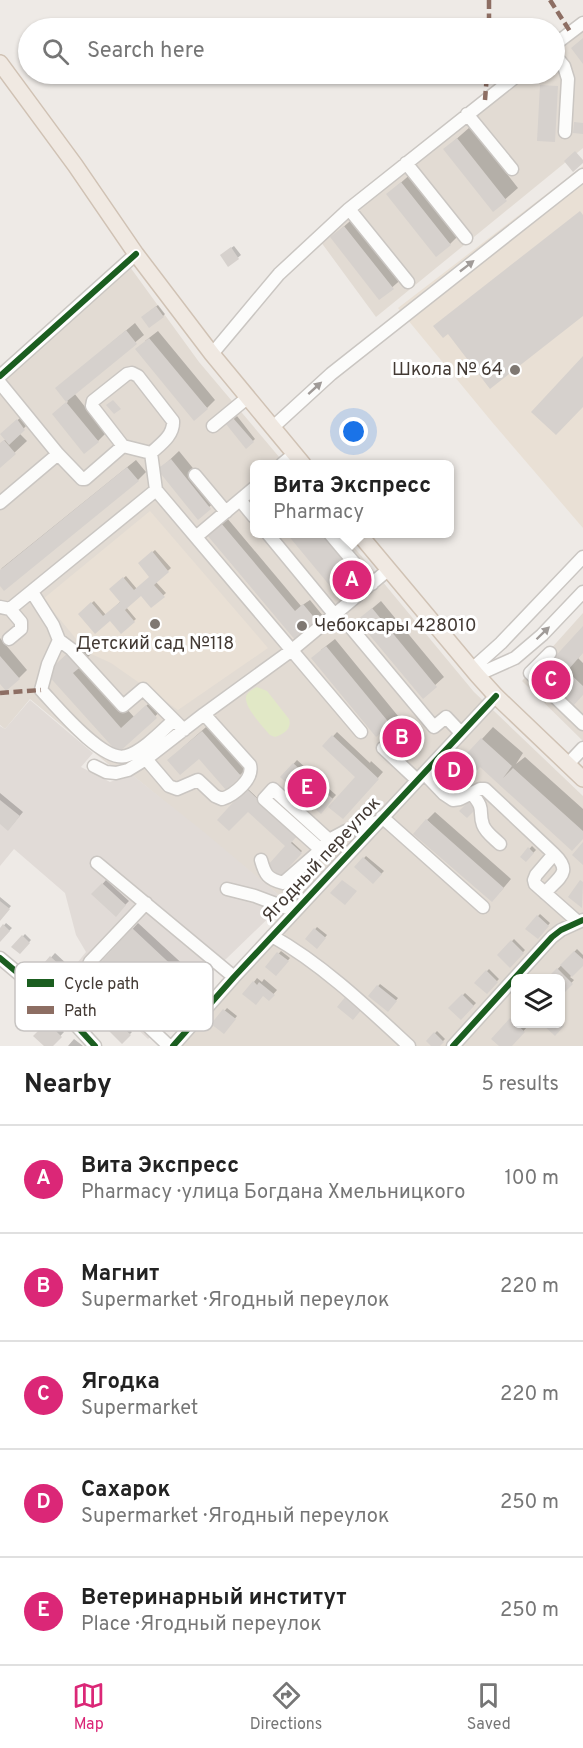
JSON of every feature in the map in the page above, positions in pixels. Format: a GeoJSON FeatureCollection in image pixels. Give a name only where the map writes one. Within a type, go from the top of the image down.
{"type":"FeatureCollection","features":[{"type":"Feature","properties":{"kind":"main road"},"geometry":{"type":"LineString","coordinates":[[0,63],[75,165],[136,254],[272,428],[292,460]]}},
{"type":"Feature","properties":{"kind":"main road"},"geometry":{"type":"LineString","coordinates":[[362,538],[474,672],[583,779]]}},
{"type":"Feature","properties":{"kind":"street"},"geometry":{"type":"LineString","coordinates":[[565,37],[583,23]]}},
{"type":"Feature","properties":{"kind":"street"},"geometry":{"type":"LineString","coordinates":[[565,69],[568,79],[565,132]]}},
{"type":"Feature","properties":{"kind":"street"},"geometry":{"type":"LineString","coordinates":[[212,354],[279,274],[349,209],[506,84]]}},
{"type":"Feature","properties":{"kind":"street"},"geometry":{"type":"LineString","coordinates":[[467,114],[512,170]]}},
{"type":"Feature","properties":{"kind":"street"},"geometry":{"type":"LineString","coordinates":[[406,163],[466,238]]}},
{"type":"Feature","properties":{"kind":"street"},"geometry":{"type":"LineString","coordinates":[[272,428],[331,374],[583,175]]}},
{"type":"Feature","properties":{"kind":"street"},"geometry":{"type":"LineString","coordinates":[[349,209],[408,282]]}},
{"type":"Feature","properties":{"kind":"street"},"geometry":{"type":"LineString","coordinates":[[0,376],[136,254]]}},
{"type":"Feature","properties":{"kind":"street"},"geometry":{"type":"LineString","coordinates":[[127,374],[138,375],[173,421],[174,428],[170,435],[151,453],[123,446],[92,406],[93,401],[127,374]]}},
{"type":"Feature","properties":{"kind":"street"},"geometry":{"type":"LineString","coordinates":[[0,384],[58,454],[82,479],[85,479],[123,446]]}},
{"type":"Feature","properties":{"kind":"street"},"geometry":{"type":"LineString","coordinates":[[213,426],[248,398]]}},
{"type":"Feature","properties":{"kind":"street"},"geometry":{"type":"LineString","coordinates":[[151,453],[156,490],[361,732]]}},
{"type":"Feature","properties":{"kind":"street"},"geometry":{"type":"LineString","coordinates":[[0,503],[58,454]]}},
{"type":"Feature","properties":{"kind":"street"},"geometry":{"type":"LineString","coordinates":[[195,475],[226,512]]}},
{"type":"Feature","properties":{"kind":"street"},"geometry":{"type":"LineString","coordinates":[[9,639],[21,629],[21,622],[5,608],[32,591],[156,490]]}},
{"type":"Feature","properties":{"kind":"street"},"geometry":{"type":"LineString","coordinates":[[197,536],[250,492]]}},
{"type":"Feature","properties":{"kind":"street"},"geometry":{"type":"LineString","coordinates":[[240,500],[250,511]]}},
{"type":"Feature","properties":{"kind":"street"},"geometry":{"type":"LineString","coordinates":[[271,538],[334,614]]}},
{"type":"Feature","properties":{"kind":"street"},"geometry":{"type":"LineString","coordinates":[[333,538],[372,584]]}},
{"type":"Feature","properties":{"kind":"street"},"geometry":{"type":"LineString","coordinates":[[474,672],[583,557]]}},
{"type":"Feature","properties":{"kind":"street"},"geometry":{"type":"LineString","coordinates":[[94,766],[116,774],[146,759],[292,650],[388,570]]}},
{"type":"Feature","properties":{"kind":"street"},"geometry":{"type":"LineString","coordinates":[[32,591],[53,624],[59,640],[71,649],[123,706],[143,688],[184,730]]}},
{"type":"Feature","properties":{"kind":"street"},"geometry":{"type":"LineString","coordinates":[[474,672],[515,658],[542,635],[583,592]]}},
{"type":"Feature","properties":{"kind":"street"},"geometry":{"type":"LineString","coordinates":[[352,629],[434,727],[446,717],[461,733]]}},
{"type":"Feature","properties":{"kind":"street"},"geometry":{"type":"LineString","coordinates":[[59,640],[48,664],[41,690],[81,732],[103,751],[115,757],[125,757],[136,752],[174,720]]}},
{"type":"Feature","properties":{"kind":"street"},"geometry":{"type":"LineString","coordinates":[[501,643],[515,658]]}},
{"type":"Feature","properties":{"kind":"street"},"geometry":{"type":"LineString","coordinates":[[550,653],[530,673],[583,724]]}},
{"type":"Feature","properties":{"kind":"street","name":"Ягодный переулок"},"geometry":{"type":"LineString","coordinates":[[213,999],[496,696]]}},
{"type":"Feature","properties":{"kind":"street"},"geometry":{"type":"LineString","coordinates":[[146,759],[169,786],[177,789],[198,780],[215,796],[222,799],[229,797],[250,777],[252,771],[250,765],[204,714]]}},
{"type":"Feature","properties":{"kind":"street"},"geometry":{"type":"LineString","coordinates":[[384,748],[453,800],[485,789],[562,862],[564,868],[562,873],[545,893]]}},
{"type":"Feature","properties":{"kind":"street"},"geometry":{"type":"LineString","coordinates":[[567,765],[583,748]]}},
{"type":"Feature","properties":{"kind":"street"},"geometry":{"type":"LineString","coordinates":[[320,849],[264,799],[273,789],[329,840]]}},
{"type":"Feature","properties":{"kind":"street"},"geometry":{"type":"LineString","coordinates":[[472,794],[479,801],[482,809],[482,823],[486,831],[500,843]]}},
{"type":"Feature","properties":{"kind":"street"},"geometry":{"type":"LineString","coordinates":[[261,860],[264,873],[274,881],[283,883],[329,840],[346,831],[380,820],[483,906]]}},
{"type":"Feature","properties":{"kind":"street"},"geometry":{"type":"LineString","coordinates":[[453,1046],[552,937],[581,921],[545,893],[534,880],[554,854]]}},
{"type":"Feature","properties":{"kind":"street"},"geometry":{"type":"LineString","coordinates":[[98,863],[234,976]]}},
{"type":"Feature","properties":{"kind":"street"},"geometry":{"type":"LineString","coordinates":[[227,889],[255,896],[295,911]]}},
{"type":"Feature","properties":{"kind":"street"},"geometry":{"type":"LineString","coordinates":[[90,962],[146,903]]}},
{"type":"Feature","properties":{"kind":"street"},"geometry":{"type":"LineString","coordinates":[[272,936],[290,946],[360,1001],[409,1046]]}},
{"type":"Feature","properties":{"kind":"street"},"geometry":{"type":"LineString","coordinates":[[0,958],[15,971]]}},
{"type":"Feature","properties":{"kind":"street"},"geometry":{"type":"LineString","coordinates":[[81,1031],[95,1046]]}},
{"type":"Feature","properties":{"kind":"street"},"geometry":{"type":"LineString","coordinates":[[155,1031],[171,1046]]}},
{"type":"Feature","properties":{"kind":"street","name":"Ягодный переулок"},"geometry":{"type":"LineString","coordinates":[[171,1046],[184,1031]]}},
{"type":"Feature","properties":{"kind":"shaded area"},"geometry":{"type":"Polygon","coordinates":[[[583,23],[583,148],[376,317],[318,238],[509,84],[565,84],[565,38],[583,23]]]}},
{"type":"Feature","properties":{"kind":"shaded area","name":"Школа № 64"},"geometry":{"type":"Polygon","coordinates":[[[583,166],[583,528],[398,308],[583,166]]]}},
{"type":"Feature","properties":{"kind":"shaded area"},"geometry":{"type":"Polygon","coordinates":[[[130,267],[199,362],[282,460],[250,460],[250,538],[346,538],[474,692],[583,796],[583,1046],[180,1046],[192,1031],[213,1031],[213,1004],[291,905],[131,774],[108,764],[30,699],[5,729],[0,725],[0,375],[130,267]]]}},
{"type":"Feature","properties":{"kind":"shaded area","name":"Детский сад №118"},"geometry":{"type":"Polygon","coordinates":[[[150,511],[268,648],[178,710],[111,663],[87,652],[43,599],[150,511]]]}},
{"type":"Feature","properties":{"kind":"shaded area"},"geometry":{"type":"Polygon","coordinates":[[[583,613],[583,741],[522,681],[583,613]]]}},
{"type":"Feature","properties":{"kind":"shaded area"},"geometry":{"type":"Polygon","coordinates":[[[30,700],[93,753],[81,767],[110,782],[131,774],[286,901],[213,972],[213,962],[168,962],[131,928],[101,962],[78,962],[86,952],[76,935],[65,893],[14,849],[0,866],[0,726],[5,729],[30,700]]]}},
{"type":"Feature","properties":{"kind":"shaded area"},"geometry":{"type":"Polygon","coordinates":[[[140,1031],[156,1031],[148,1039],[140,1031]]]}},
{"type":"Feature","properties":{"kind":"green space"},"geometry":{"type":"Polygon","coordinates":[[[257,687],[267,691],[289,719],[290,723],[286,731],[275,737],[270,735],[255,717],[246,701],[250,691],[257,687]]]}},
{"type":"Feature","properties":{"kind":"building"},"geometry":{"type":"Polygon","coordinates":[[[583,38],[583,64],[571,48],[583,38]]]}},
{"type":"Feature","properties":{"kind":"building"},"geometry":{"type":"Polygon","coordinates":[[[540,85],[558,86],[555,142],[537,141],[540,85]]]}},
{"type":"Feature","properties":{"kind":"building"},"geometry":{"type":"Polygon","coordinates":[[[574,122],[583,123],[583,134],[573,133],[574,122]]]}},
{"type":"Feature","properties":{"kind":"building"},"geometry":{"type":"Polygon","coordinates":[[[457,138],[507,201],[493,212],[443,149],[457,138]]]}},
{"type":"Feature","properties":{"kind":"building"},"geometry":{"type":"Polygon","coordinates":[[[575,151],[583,163],[573,172],[564,161],[575,151]]]}},
{"type":"Feature","properties":{"kind":"building"},"geometry":{"type":"Polygon","coordinates":[[[401,182],[451,245],[436,257],[386,194],[401,182]]]}},
{"type":"Feature","properties":{"kind":"building"},"geometry":{"type":"Polygon","coordinates":[[[580,211],[583,215],[583,316],[490,389],[448,334],[443,338],[433,326],[580,211]]]}},
{"type":"Feature","properties":{"kind":"building"},"geometry":{"type":"Polygon","coordinates":[[[344,226],[394,289],[379,300],[330,237],[344,226]]]}},
{"type":"Feature","properties":{"kind":"building"},"geometry":{"type":"Polygon","coordinates":[[[231,247],[239,259],[228,267],[220,255],[231,247]]]}},
{"type":"Feature","properties":{"kind":"building"},"geometry":{"type":"Polygon","coordinates":[[[156,306],[164,317],[149,328],[141,317],[156,306]]]}},
{"type":"Feature","properties":{"kind":"building"},"geometry":{"type":"Polygon","coordinates":[[[126,330],[137,344],[66,402],[55,388],[126,330]]]}},
{"type":"Feature","properties":{"kind":"building"},"geometry":{"type":"Polygon","coordinates":[[[149,338],[208,409],[194,421],[135,349],[149,338]]]}},
{"type":"Feature","properties":{"kind":"building"},"geometry":{"type":"Polygon","coordinates":[[[583,356],[583,407],[556,435],[531,412],[583,356]]]}},
{"type":"Feature","properties":{"kind":"building"},"geometry":{"type":"Polygon","coordinates":[[[113,400],[121,409],[114,414],[106,405],[113,400]]]}},
{"type":"Feature","properties":{"kind":"building"},"geometry":{"type":"Polygon","coordinates":[[[66,402],[99,442],[84,454],[52,414],[66,402]]]}},
{"type":"Feature","properties":{"kind":"building"},"geometry":{"type":"Polygon","coordinates":[[[233,418],[254,442],[246,449],[226,424],[233,418]]]}},
{"type":"Feature","properties":{"kind":"building"},"geometry":{"type":"Polygon","coordinates":[[[17,419],[25,430],[9,445],[0,434],[17,419]]]}},
{"type":"Feature","properties":{"kind":"building"},"geometry":{"type":"Polygon","coordinates":[[[4,440],[16,454],[0,468],[0,443],[4,440]]]}},
{"type":"Feature","properties":{"kind":"building"},"geometry":{"type":"Polygon","coordinates":[[[171,459],[211,509],[198,520],[157,469],[171,459]]]}},
{"type":"Feature","properties":{"kind":"building"},"geometry":{"type":"Polygon","coordinates":[[[127,467],[139,481],[4,591],[0,586],[0,570],[127,467]]]}},
{"type":"Feature","properties":{"kind":"building"},"geometry":{"type":"Polygon","coordinates":[[[221,523],[295,611],[303,604],[318,622],[296,641],[207,535],[221,523]]]}},
{"type":"Feature","properties":{"kind":"building"},"geometry":{"type":"Polygon","coordinates":[[[290,538],[325,538],[361,580],[340,598],[290,538]]]}},
{"type":"Feature","properties":{"kind":"building"},"geometry":{"type":"Polygon","coordinates":[[[152,551],[169,572],[154,585],[165,597],[151,608],[141,596],[125,610],[135,622],[121,634],[110,621],[95,634],[78,614],[91,602],[103,616],[120,602],[109,589],[123,577],[134,590],[149,577],[138,563],[152,551]]]}},
{"type":"Feature","properties":{"kind":"building"},"geometry":{"type":"Polygon","coordinates":[[[372,608],[437,687],[423,699],[357,620],[372,608]]]}},
{"type":"Feature","properties":{"kind":"building"},"geometry":{"type":"Polygon","coordinates":[[[583,626],[583,653],[567,671],[583,686],[583,695],[573,706],[539,674],[583,626]]]}},
{"type":"Feature","properties":{"kind":"building"},"geometry":{"type":"Polygon","coordinates":[[[326,646],[391,725],[376,737],[311,658],[326,646]]]}},
{"type":"Feature","properties":{"kind":"building"},"geometry":{"type":"Polygon","coordinates":[[[70,651],[83,665],[73,673],[121,728],[146,705],[157,718],[118,753],[46,673],[70,651]]]}},
{"type":"Feature","properties":{"kind":"building"},"geometry":{"type":"Polygon","coordinates":[[[0,656],[20,679],[6,691],[0,684],[0,656]]]}},
{"type":"Feature","properties":{"kind":"building"},"geometry":{"type":"Polygon","coordinates":[[[400,721],[417,742],[402,754],[388,736],[384,740],[381,736],[400,721]]]}},
{"type":"Feature","properties":{"kind":"building"},"geometry":{"type":"Polygon","coordinates":[[[202,731],[241,776],[226,790],[199,759],[180,775],[167,760],[202,731]]]}},
{"type":"Feature","properties":{"kind":"building"},"geometry":{"type":"Polygon","coordinates":[[[332,735],[379,779],[343,819],[328,807],[355,777],[322,746],[332,735]]]}},
{"type":"Feature","properties":{"kind":"building"},"geometry":{"type":"Polygon","coordinates":[[[481,738],[512,766],[503,778],[513,768],[583,831],[583,839],[572,851],[480,767],[463,786],[449,773],[481,738]]]}},
{"type":"Feature","properties":{"kind":"building"},"geometry":{"type":"Polygon","coordinates":[[[293,763],[333,799],[321,814],[280,777],[293,763]]]}},
{"type":"Feature","properties":{"kind":"building"},"geometry":{"type":"Polygon","coordinates":[[[246,788],[297,836],[291,843],[302,853],[280,877],[268,865],[285,846],[248,812],[229,831],[217,820],[246,788]]]}},
{"type":"Feature","properties":{"kind":"building"},"geometry":{"type":"Polygon","coordinates":[[[0,800],[20,816],[8,831],[0,824],[0,800]]]}},
{"type":"Feature","properties":{"kind":"building"},"geometry":{"type":"Polygon","coordinates":[[[468,802],[476,809],[467,818],[459,811],[468,802]]]}},
{"type":"Feature","properties":{"kind":"building"},"geometry":{"type":"Polygon","coordinates":[[[426,819],[504,888],[492,902],[413,834],[426,819]]]}},
{"type":"Feature","properties":{"kind":"building"},"geometry":{"type":"Polygon","coordinates":[[[583,842],[583,865],[572,855],[583,842]]]}},
{"type":"Feature","properties":{"kind":"building"},"geometry":{"type":"Polygon","coordinates":[[[528,847],[534,853],[526,862],[520,857],[528,847]]]}},
{"type":"Feature","properties":{"kind":"building"},"geometry":{"type":"Polygon","coordinates":[[[363,857],[382,874],[373,884],[354,867],[363,857]]]}},
{"type":"Feature","properties":{"kind":"building"},"geometry":{"type":"Polygon","coordinates":[[[342,880],[357,891],[345,905],[330,893],[342,880]]]}},
{"type":"Feature","properties":{"kind":"building"},"geometry":{"type":"Polygon","coordinates":[[[580,880],[583,882],[582,908],[568,897],[580,880]]]}},
{"type":"Feature","properties":{"kind":"building"},"geometry":{"type":"Polygon","coordinates":[[[102,883],[126,905],[116,917],[91,894],[102,883]]]}},
{"type":"Feature","properties":{"kind":"building"},"geometry":{"type":"Polygon","coordinates":[[[0,901],[10,909],[0,921],[0,901]]]}},
{"type":"Feature","properties":{"kind":"building"},"geometry":{"type":"Polygon","coordinates":[[[537,915],[549,926],[538,939],[525,929],[537,915]]]}},
{"type":"Feature","properties":{"kind":"building"},"geometry":{"type":"Polygon","coordinates":[[[3,924],[10,931],[0,942],[0,928],[3,924]]]}},
{"type":"Feature","properties":{"kind":"building"},"geometry":{"type":"Polygon","coordinates":[[[132,928],[168,962],[101,962],[132,928]]]}},
{"type":"Feature","properties":{"kind":"building"},"geometry":{"type":"Polygon","coordinates":[[[314,928],[326,938],[317,949],[305,939],[314,928]]]}},
{"type":"Feature","properties":{"kind":"building"},"geometry":{"type":"Polygon","coordinates":[[[22,935],[30,943],[20,954],[11,947],[22,935]]]}},
{"type":"Feature","properties":{"kind":"building"},"geometry":{"type":"Polygon","coordinates":[[[511,940],[524,953],[510,968],[497,955],[511,940]]]}},
{"type":"Feature","properties":{"kind":"building"},"geometry":{"type":"Polygon","coordinates":[[[574,951],[583,959],[583,966],[572,977],[560,965],[574,951]]]}},
{"type":"Feature","properties":{"kind":"building"},"geometry":{"type":"Polygon","coordinates":[[[277,952],[289,961],[276,976],[265,967],[277,952]]]}},
{"type":"Feature","properties":{"kind":"building"},"geometry":{"type":"Polygon","coordinates":[[[50,956],[56,962],[45,962],[50,956]]]}},
{"type":"Feature","properties":{"kind":"building"},"geometry":{"type":"Polygon","coordinates":[[[557,968],[563,974],[551,974],[557,968]]]}},
{"type":"Feature","properties":{"kind":"building"},"geometry":{"type":"Polygon","coordinates":[[[486,970],[498,982],[487,994],[474,983],[486,970]]]}},
{"type":"Feature","properties":{"kind":"building"},"geometry":{"type":"Polygon","coordinates":[[[565,976],[573,984],[565,992],[565,976]]]}},
{"type":"Feature","properties":{"kind":"building"},"geometry":{"type":"Polygon","coordinates":[[[253,981],[257,985],[259,982],[275,995],[269,1001],[263,996],[256,1005],[242,994],[253,981]]]}},
{"type":"Feature","properties":{"kind":"building"},"geometry":{"type":"Polygon","coordinates":[[[377,985],[397,1001],[388,1012],[368,996],[377,985]]]}},
{"type":"Feature","properties":{"kind":"building"},"geometry":{"type":"Polygon","coordinates":[[[462,994],[474,1006],[461,1020],[448,1008],[462,994]]]}},
{"type":"Feature","properties":{"kind":"building"},"geometry":{"type":"Polygon","coordinates":[[[346,996],[362,1009],[353,1020],[337,1007],[346,996]]]}},
{"type":"Feature","properties":{"kind":"building"},"geometry":{"type":"Polygon","coordinates":[[[223,1009],[236,1019],[224,1034],[213,1026],[213,1022],[223,1009]]]}},
{"type":"Feature","properties":{"kind":"building"},"geometry":{"type":"Polygon","coordinates":[[[510,1018],[511,1028],[521,1028],[525,1032],[512,1046],[499,1046],[491,1039],[510,1018]]]}},
{"type":"Feature","properties":{"kind":"building"},"geometry":{"type":"Polygon","coordinates":[[[546,1028],[562,1028],[555,1036],[546,1028]]]}},
{"type":"Feature","properties":{"kind":"building"},"geometry":{"type":"Polygon","coordinates":[[[38,1031],[56,1031],[62,1037],[53,1046],[44,1046],[33,1036],[38,1031]]]}},
{"type":"Feature","properties":{"kind":"building"},"geometry":{"type":"Polygon","coordinates":[[[109,1031],[127,1031],[131,1035],[122,1044],[109,1031]]]}},
{"type":"Feature","properties":{"kind":"building"},"geometry":{"type":"Polygon","coordinates":[[[434,1032],[444,1042],[440,1046],[431,1046],[426,1041],[434,1032]]]}},
{"type":"Feature","properties":{"kind":"marked path"},"geometry":{"type":"LineString","coordinates":[[489,0],[489,18]]}},
{"type":"Feature","properties":{"kind":"marked path"},"geometry":{"type":"LineString","coordinates":[[550,0],[561,18]]}},
{"type":"Feature","properties":{"kind":"marked path"},"geometry":{"type":"LineString","coordinates":[[565,24],[571,33]]}},
{"type":"Feature","properties":{"kind":"marked path"},"geometry":{"type":"LineString","coordinates":[[485,100],[486,84]]}},
{"type":"Feature","properties":{"kind":"marked path"},"geometry":{"type":"LineString","coordinates":[[0,693],[41,690]]}},
{"type":"Feature","properties":{"kind":"cycle path"},"geometry":{"type":"LineString","coordinates":[[0,376],[136,254]]}},
{"type":"Feature","properties":{"kind":"cycle path"},"geometry":{"type":"LineString","coordinates":[[213,1001],[496,696]]}},
{"type":"Feature","properties":{"kind":"cycle path"},"geometry":{"type":"LineString","coordinates":[[453,1046],[552,937],[561,930],[583,920]]}},
{"type":"Feature","properties":{"kind":"cycle path"},"geometry":{"type":"LineString","coordinates":[[0,958],[15,971]]}},
{"type":"Feature","properties":{"kind":"cycle path"},"geometry":{"type":"LineString","coordinates":[[81,1031],[95,1046]]}},
{"type":"Feature","properties":{"kind":"cycle path"},"geometry":{"type":"LineString","coordinates":[[173,1046],[186,1031]]}},
{"type":"Feature","properties":{"kind":"place","name":"Школа № 64"},"geometry":{"type":"Point","coordinates":[515,370]}},
{"type":"Feature","properties":{"kind":"place","name":"Вита Экспресс"},"geometry":{"type":"Point","coordinates":[352,580]}},
{"type":"Feature","properties":{"kind":"place","name":"Детский сад №118"},"geometry":{"type":"Point","coordinates":[155,624]}},
{"type":"Feature","properties":{"kind":"place","name":"Чебоксары 428010"},"geometry":{"type":"Point","coordinates":[302,626]}},
{"type":"Feature","properties":{"kind":"place","name":"Ягодка"},"geometry":{"type":"Point","coordinates":[551,680]}},
{"type":"Feature","properties":{"kind":"place","name":"Магнит"},"geometry":{"type":"Point","coordinates":[402,738]}},
{"type":"Feature","properties":{"kind":"place","name":"Сахарок"},"geometry":{"type":"Point","coordinates":[454,771]}},
{"type":"Feature","properties":{"kind":"place","name":"Ветеринарный институт"},"geometry":{"type":"Point","coordinates":[307,788]}}]}
